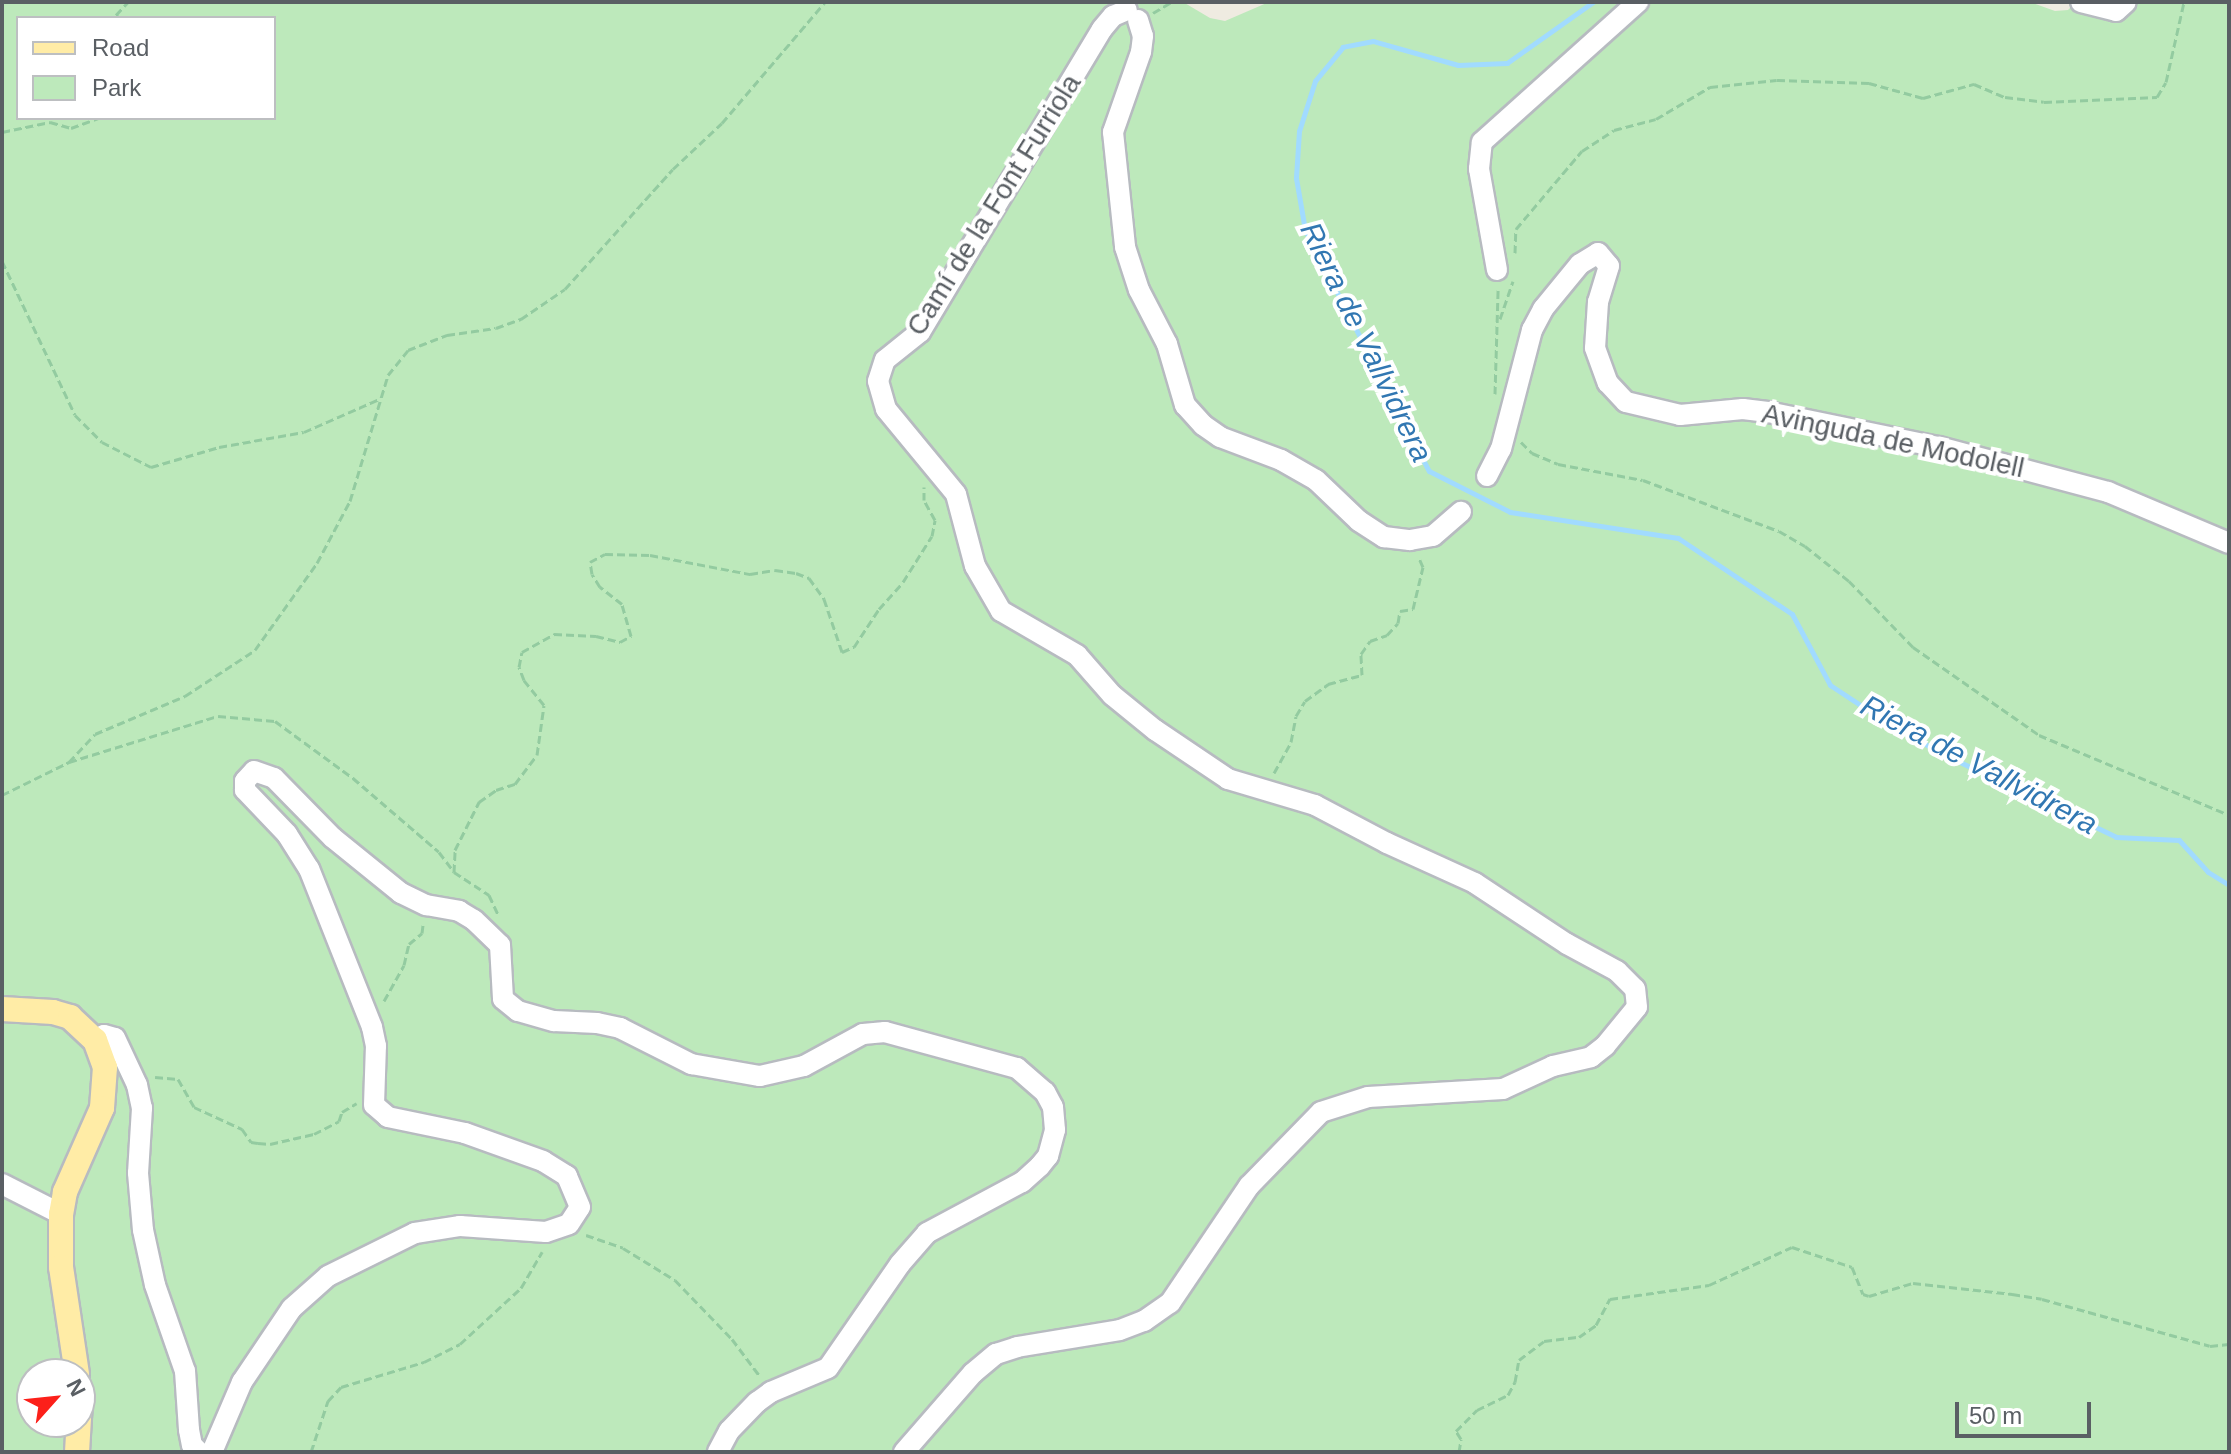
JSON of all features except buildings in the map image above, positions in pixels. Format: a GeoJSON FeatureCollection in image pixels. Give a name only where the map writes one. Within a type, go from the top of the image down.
{"type":"FeatureCollection","features":[{"type":"Feature","properties":{"kind":"main road"},"geometry":{"type":"LineString","coordinates":[[2,1009],[62,1014],[78,1021],[95,1040],[105,1067],[105,1096],[65,1192],[61,1214],[61,1267],[75,1358]]}},
{"type":"Feature","properties":{"kind":"street"},"geometry":{"type":"LineString","coordinates":[[1505,271],[1479,169],[1482,142],[1638,2]]}},
{"type":"Feature","properties":{"kind":"street"},"geometry":{"type":"LineString","coordinates":[[2081,2],[2116,11],[2126,2]]}},
{"type":"Feature","properties":{"kind":"street","name":"Camí de la Font Furriola"},"geometry":{"type":"LineString","coordinates":[[904,1452],[973,1373],[996,1354],[1017,1347],[1120,1330],[1144,1321],[1170,1303],[1229,1211],[1292,1138],[1321,1112],[1368,1097],[1503,1089],[1553,1066],[1591,1057],[1633,1016],[1638,998],[1629,981],[1475,883],[1387,843],[1315,805],[1228,779],[1155,730],[1112,695],[1077,655],[1001,611],[975,566],[956,494],[886,409],[878,381],[879,369],[885,360],[920,332],[1102,29],[1113,16],[1132,15],[1143,36],[1141,52],[1113,132],[1125,247],[1139,290],[1167,344],[1185,405],[1203,425],[1220,437],[1281,460],[1316,480],[1375,533],[1410,540]]}},
{"type":"Feature","properties":{"kind":"street","name":"Avinguda de Modolell"},"geometry":{"type":"LineString","coordinates":[[1507,427],[1532,330],[1543,309],[1565,287],[1580,264],[1598,253],[1609,266],[1598,302],[1595,348],[1608,383],[1626,402],[1680,415],[1743,409],[1768,412],[1939,447],[2108,492],[2229,543]]}},
{"type":"Feature","properties":{"kind":"street"},"geometry":{"type":"LineString","coordinates":[[1487,476],[1500,454],[1507,427]]}},
{"type":"Feature","properties":{"kind":"street"},"geometry":{"type":"LineString","coordinates":[[1410,540],[1440,533],[1461,512]]}},
{"type":"Feature","properties":{"kind":"street"},"geometry":{"type":"LineString","coordinates":[[212,1452],[242,1382],[292,1308],[328,1276],[415,1233],[460,1226],[552,1231],[576,1217],[580,1207],[567,1176],[543,1161],[465,1133],[388,1117],[374,1105],[376,1046],[372,1027],[309,869],[287,834],[250,799],[245,790],[248,775],[260,772],[274,778],[351,852],[401,893],[426,905],[459,911],[500,945],[501,991],[507,1005],[554,1021],[597,1023],[620,1028],[691,1064],[760,1076],[804,1066],[863,1034],[885,1032],[1017,1068],[1045,1092],[1053,1107],[1055,1130],[1048,1156],[1040,1166],[1022,1182],[927,1233],[900,1264],[828,1368],[813,1377],[771,1392],[729,1431],[718,1452]]}},
{"type":"Feature","properties":{"kind":"street"},"geometry":{"type":"LineString","coordinates":[[95,1040],[104,1035],[115,1038],[135,1079],[142,1108],[138,1173],[143,1230],[155,1285],[185,1371],[189,1430],[192,1445],[199,1452]]}},
{"type":"Feature","properties":{"kind":"street"},"geometry":{"type":"LineString","coordinates":[[2,1184],[61,1214]]}},
{"type":"Feature","properties":{"kind":"path"},"geometry":{"type":"LineString","coordinates":[[2,795],[69,762],[95,734],[185,696],[255,650],[317,563],[350,501],[388,375],[408,350],[447,335],[496,328],[521,319],[565,289],[673,169],[722,123],[825,2]]}},
{"type":"Feature","properties":{"kind":"path"},"geometry":{"type":"LineString","coordinates":[[1514,257],[1516,229],[1582,151],[1614,130],[1656,119],[1710,87],[1777,80],[1869,83],[1923,98],[1974,84],[2005,97],[2044,102],[2157,97],[2166,82],[2184,2]]}},
{"type":"Feature","properties":{"kind":"path"},"geometry":{"type":"LineString","coordinates":[[2,132],[50,122],[71,128],[93,120]]}},
{"type":"Feature","properties":{"kind":"path"},"geometry":{"type":"LineString","coordinates":[[2,261],[75,415],[102,442],[151,467],[219,447],[304,432],[379,399]]}},
{"type":"Feature","properties":{"kind":"path"},"geometry":{"type":"LineString","coordinates":[[1499,323],[1512,285],[1505,271]]}},
{"type":"Feature","properties":{"kind":"path"},"geometry":{"type":"LineString","coordinates":[[1495,394],[1505,271]]}},
{"type":"Feature","properties":{"kind":"path"},"geometry":{"type":"LineString","coordinates":[[1507,427],[1532,453],[1558,464],[1643,480],[1779,531],[1805,546],[1849,581],[1913,647],[2039,735],[2184,799],[2229,815]]}},
{"type":"Feature","properties":{"kind":"path"},"geometry":{"type":"LineString","coordinates":[[454,872],[455,850],[479,802],[496,790],[515,784],[537,755],[544,705],[524,680],[519,667],[522,652],[554,634],[596,636],[620,642],[631,636],[622,604],[600,587],[592,574],[590,562],[605,554],[650,555],[750,574],[775,570],[796,573],[809,578],[824,599],[842,652],[854,647],[879,609],[903,582],[932,536],[935,520],[924,500],[924,455]]}},
{"type":"Feature","properties":{"kind":"path"},"geometry":{"type":"LineString","coordinates":[[1265,791],[1291,742],[1296,716],[1305,701],[1328,684],[1362,675],[1361,654],[1370,641],[1387,635],[1398,623],[1400,611],[1413,609],[1423,567],[1410,540]]}},
{"type":"Feature","properties":{"kind":"path"},"geometry":{"type":"LineString","coordinates":[[372,1027],[404,965],[409,944],[422,933],[426,905]]}},
{"type":"Feature","properties":{"kind":"path"},"geometry":{"type":"LineString","coordinates":[[135,1079],[141,1074],[178,1079],[194,1107],[242,1129],[251,1142],[270,1144],[314,1134],[339,1121],[342,1112],[358,1103],[366,1088],[375,1084]]}},
{"type":"Feature","properties":{"kind":"path"},"geometry":{"type":"LineString","coordinates":[[311,1452],[328,1401],[341,1387],[424,1362],[460,1344],[521,1288],[552,1231],[601,1237],[675,1280],[732,1339],[771,1392]]}},
{"type":"Feature","properties":{"kind":"path"},"geometry":{"type":"LineString","coordinates":[[1459,1452],[1461,1439],[1456,1431],[1477,1410],[1508,1395],[1515,1382],[1519,1360],[1544,1341],[1579,1337],[1596,1325],[1610,1299],[1709,1285],[1792,1247],[1852,1267],[1863,1294],[1869,1296],[1913,1283],[2012,1294],[2042,1299],[2210,1346],[2229,1344]]}},
{"type":"Feature","properties":{"kind":"path"},"geometry":{"type":"LineString","coordinates":[[1416,1452],[1430,1452]]}},
{"type":"Feature","properties":{"kind":"green space"},"geometry":{"type":"Polygon","coordinates":[[[2,2],[1183,2],[1210,18],[1225,21],[1269,2],[2030,2],[2055,11],[2068,10],[2076,2],[2229,2],[2229,1452],[2,1452],[2,2]]]}},
{"type":"Feature","properties":{"kind":"waterway","name":"Riera de Vallvidrera"},"geometry":{"type":"LineString","coordinates":[[1593,2],[1507,63],[1458,65],[1373,41],[1343,47],[1315,81],[1299,131],[1296,178],[1305,230],[1429,471],[1510,512],[1678,538],[1792,614],[1830,685],[1889,724],[1941,753],[2116,837],[2179,840],[2208,872],[2229,885]]}}]}
